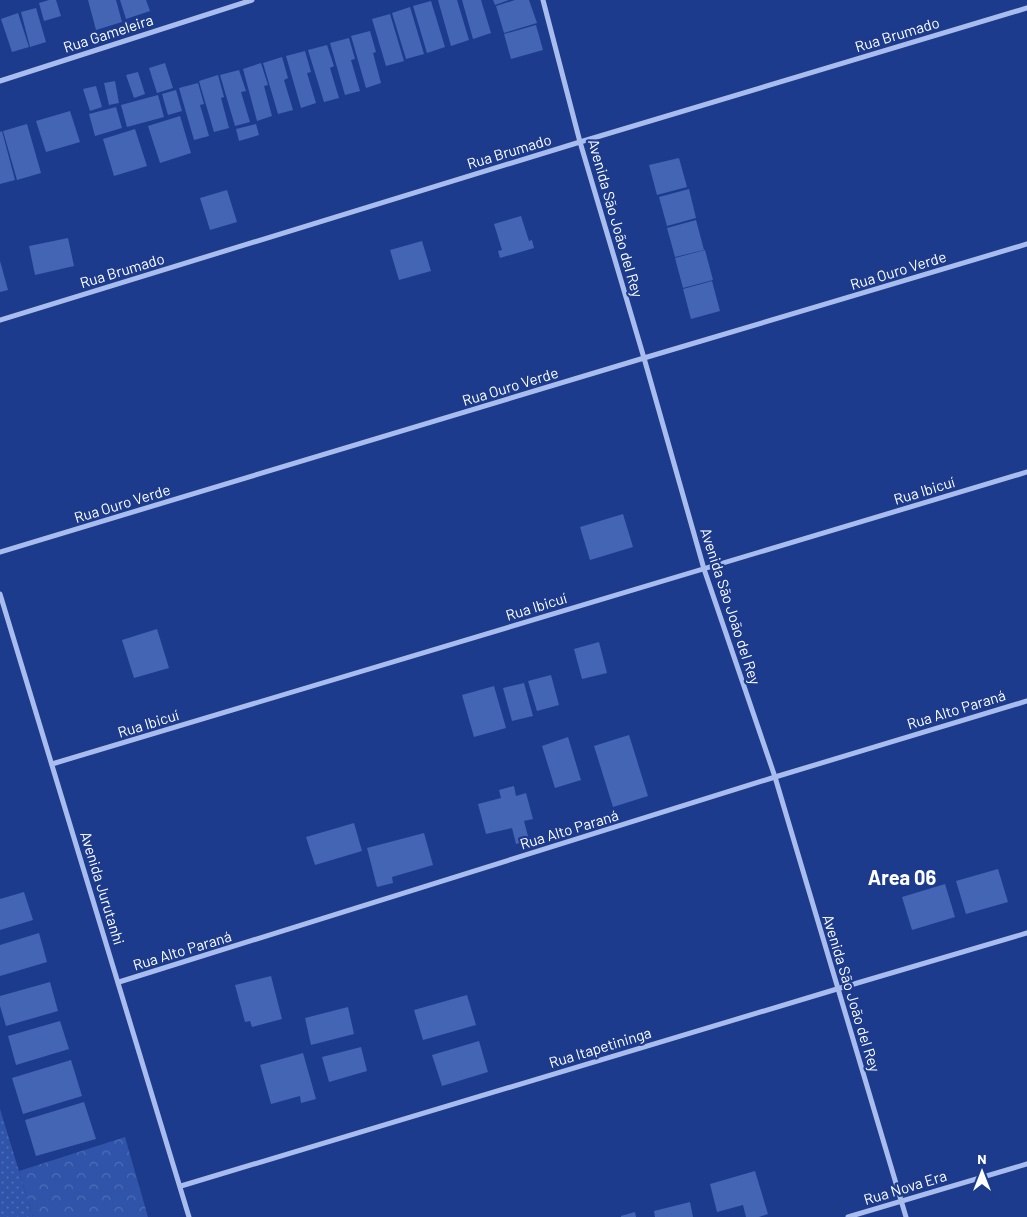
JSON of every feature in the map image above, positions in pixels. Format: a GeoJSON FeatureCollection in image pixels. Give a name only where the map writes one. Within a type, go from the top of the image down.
{"type":"FeatureCollection","features":[{"type":"Feature","properties":{"kind":"street","name":"Rua Gameleira"},"geometry":{"type":"LineString","coordinates":[[0,81],[252,0]]}},
{"type":"Feature","properties":{"kind":"street","name":"Avenida São João del Rey"},"geometry":{"type":"LineString","coordinates":[[543,0],[580,142],[704,569],[775,777],[906,1217]]}},
{"type":"Feature","properties":{"kind":"street","name":"Rua Brumado"},"geometry":{"type":"LineString","coordinates":[[0,320],[580,142],[1027,8]]}},
{"type":"Feature","properties":{"kind":"street","name":"Rua Ouro Verde"},"geometry":{"type":"LineString","coordinates":[[0,552],[1027,244]]}},
{"type":"Feature","properties":{"kind":"street","name":"Rua Ibicuí"},"geometry":{"type":"LineString","coordinates":[[52,764],[1027,472]]}},
{"type":"Feature","properties":{"kind":"street","name":"Avenida Jurutanhi"},"geometry":{"type":"LineString","coordinates":[[0,594],[190,1217]]}},
{"type":"Feature","properties":{"kind":"street","name":"Rua Alto Paraná"},"geometry":{"type":"LineString","coordinates":[[119,982],[775,777],[1027,701]]}},
{"type":"Feature","properties":{"kind":"street","name":"Rua Itapetininga"},"geometry":{"type":"LineString","coordinates":[[181,1186],[1027,933]]}},
{"type":"Feature","properties":{"kind":"street","name":"Rua Nova Era"},"geometry":{"type":"LineString","coordinates":[[848,1217],[1027,1164]]}},
{"type":"Feature","properties":{"kind":"green space"},"geometry":{"type":"Polygon","coordinates":[[[0,1109],[33,1217],[0,1217],[0,1109]]]}},
{"type":"Feature","properties":{"kind":"green space"},"geometry":{"type":"Polygon","coordinates":[[[125,1137],[148,1217],[33,1217],[19,1171],[125,1137]]]}},
{"type":"Feature","properties":{"kind":"building"},"geometry":{"type":"Polygon","coordinates":[[[56,0],[61,16],[44,21],[39,3],[56,0]]]}},
{"type":"Feature","properties":{"kind":"building"},"geometry":{"type":"Polygon","coordinates":[[[88,0],[116,0],[122,22],[96,30],[88,0]]]}},
{"type":"Feature","properties":{"kind":"building"},"geometry":{"type":"Polygon","coordinates":[[[120,0],[146,0],[150,11],[126,19],[120,0]]]}},
{"type":"Feature","properties":{"kind":"building"},"geometry":{"type":"Polygon","coordinates":[[[438,0],[457,0],[469,40],[451,46],[438,0]]]}},
{"type":"Feature","properties":{"kind":"building"},"geometry":{"type":"Polygon","coordinates":[[[462,0],[481,0],[491,33],[473,39],[462,0]]]}},
{"type":"Feature","properties":{"kind":"building"},"geometry":{"type":"Polygon","coordinates":[[[493,0],[509,0],[495,5],[493,0]]]}},
{"type":"Feature","properties":{"kind":"building"},"geometry":{"type":"Polygon","coordinates":[[[515,0],[529,0],[537,23],[504,33],[496,6],[515,0]]]}},
{"type":"Feature","properties":{"kind":"building"},"geometry":{"type":"Polygon","coordinates":[[[431,1],[445,47],[427,53],[413,6],[431,1]]]}},
{"type":"Feature","properties":{"kind":"building"},"geometry":{"type":"Polygon","coordinates":[[[410,7],[424,54],[406,59],[392,13],[410,7]]]}},
{"type":"Feature","properties":{"kind":"building"},"geometry":{"type":"Polygon","coordinates":[[[36,8],[46,42],[30,47],[21,12],[36,8]]]}},
{"type":"Feature","properties":{"kind":"building"},"geometry":{"type":"Polygon","coordinates":[[[18,13],[29,47],[12,52],[1,19],[18,13]]]}},
{"type":"Feature","properties":{"kind":"building"},"geometry":{"type":"Polygon","coordinates":[[[390,14],[404,61],[386,66],[372,19],[390,14]]]}},
{"type":"Feature","properties":{"kind":"building"},"geometry":{"type":"Polygon","coordinates":[[[536,25],[543,50],[511,59],[504,34],[536,25]]]}},
{"type":"Feature","properties":{"kind":"building"},"geometry":{"type":"Polygon","coordinates":[[[370,31],[376,52],[373,53],[381,83],[366,88],[351,36],[370,31]]]}},
{"type":"Feature","properties":{"kind":"building"},"geometry":{"type":"Polygon","coordinates":[[[349,38],[355,59],[351,60],[360,91],[345,95],[330,43],[349,38]]]}},
{"type":"Feature","properties":{"kind":"building"},"geometry":{"type":"Polygon","coordinates":[[[327,45],[334,66],[330,68],[339,98],[324,102],[308,50],[327,45]]]}},
{"type":"Feature","properties":{"kind":"building"},"geometry":{"type":"Polygon","coordinates":[[[305,51],[311,72],[307,73],[316,103],[301,108],[286,56],[305,51]]]}},
{"type":"Feature","properties":{"kind":"building"},"geometry":{"type":"Polygon","coordinates":[[[282,57],[288,78],[284,80],[293,110],[278,114],[263,63],[282,57]]]}},
{"type":"Feature","properties":{"kind":"building"},"geometry":{"type":"Polygon","coordinates":[[[165,63],[173,88],[157,93],[149,68],[165,63]]]}},
{"type":"Feature","properties":{"kind":"building"},"geometry":{"type":"Polygon","coordinates":[[[261,63],[268,85],[264,86],[272,116],[257,121],[243,69],[261,63]]]}},
{"type":"Feature","properties":{"kind":"building"},"geometry":{"type":"Polygon","coordinates":[[[239,70],[246,91],[241,92],[250,122],[235,126],[220,75],[239,70]]]}},
{"type":"Feature","properties":{"kind":"building"},"geometry":{"type":"Polygon","coordinates":[[[138,72],[145,94],[134,98],[126,75],[138,72]]]}},
{"type":"Feature","properties":{"kind":"building"},"geometry":{"type":"Polygon","coordinates":[[[218,75],[224,97],[221,98],[229,128],[214,132],[199,81],[218,75]]]}},
{"type":"Feature","properties":{"kind":"building"},"geometry":{"type":"Polygon","coordinates":[[[115,81],[119,103],[109,105],[104,83],[115,81]]]}},
{"type":"Feature","properties":{"kind":"building"},"geometry":{"type":"Polygon","coordinates":[[[198,83],[204,104],[200,105],[209,136],[194,140],[179,88],[198,83]]]}},
{"type":"Feature","properties":{"kind":"building"},"geometry":{"type":"Polygon","coordinates":[[[96,86],[102,107],[90,111],[83,89],[96,86]]]}},
{"type":"Feature","properties":{"kind":"building"},"geometry":{"type":"Polygon","coordinates":[[[176,90],[182,111],[168,115],[162,94],[176,90]]]}},
{"type":"Feature","properties":{"kind":"building"},"geometry":{"type":"Polygon","coordinates":[[[158,95],[164,117],[127,127],[121,105],[158,95]]]}},
{"type":"Feature","properties":{"kind":"building"},"geometry":{"type":"Polygon","coordinates":[[[116,107],[122,128],[95,136],[89,114],[116,107]]]}},
{"type":"Feature","properties":{"kind":"building"},"geometry":{"type":"Polygon","coordinates":[[[70,111],[80,142],[46,152],[36,121],[70,111]]]}},
{"type":"Feature","properties":{"kind":"building"},"geometry":{"type":"Polygon","coordinates":[[[180,116],[191,153],[160,163],[148,126],[180,116]]]}},
{"type":"Feature","properties":{"kind":"building"},"geometry":{"type":"Polygon","coordinates":[[[27,124],[41,173],[17,180],[3,131],[27,124]]]}},
{"type":"Feature","properties":{"kind":"building"},"geometry":{"type":"Polygon","coordinates":[[[256,124],[259,135],[239,141],[236,129],[256,124]]]}},
{"type":"Feature","properties":{"kind":"building"},"geometry":{"type":"Polygon","coordinates":[[[135,129],[147,166],[114,176],[103,139],[135,129]]]}},
{"type":"Feature","properties":{"kind":"building"},"geometry":{"type":"Polygon","coordinates":[[[2,131],[15,180],[0,184],[0,132],[2,131]]]}},
{"type":"Feature","properties":{"kind":"building"},"geometry":{"type":"Polygon","coordinates":[[[679,158],[687,187],[657,195],[649,165],[679,158]]]}},
{"type":"Feature","properties":{"kind":"building"},"geometry":{"type":"Polygon","coordinates":[[[689,189],[696,218],[667,226],[659,197],[689,189]]]}},
{"type":"Feature","properties":{"kind":"building"},"geometry":{"type":"Polygon","coordinates":[[[227,190],[237,222],[210,230],[200,198],[227,190]]]}},
{"type":"Feature","properties":{"kind":"building"},"geometry":{"type":"Polygon","coordinates":[[[521,216],[529,241],[532,240],[534,248],[500,258],[498,251],[502,250],[494,224],[521,216]]]}},
{"type":"Feature","properties":{"kind":"building"},"geometry":{"type":"Polygon","coordinates":[[[696,220],[704,250],[675,257],[667,228],[696,220]]]}},
{"type":"Feature","properties":{"kind":"building"},"geometry":{"type":"Polygon","coordinates":[[[68,238],[74,266],[35,275],[29,246],[68,238]]]}},
{"type":"Feature","properties":{"kind":"building"},"geometry":{"type":"Polygon","coordinates":[[[422,241],[431,271],[399,280],[390,250],[422,241]]]}},
{"type":"Feature","properties":{"kind":"building"},"geometry":{"type":"Polygon","coordinates":[[[705,250],[713,280],[683,288],[675,258],[705,250]]]}},
{"type":"Feature","properties":{"kind":"building"},"geometry":{"type":"Polygon","coordinates":[[[0,261],[8,290],[0,292],[0,261]]]}},
{"type":"Feature","properties":{"kind":"building"},"geometry":{"type":"Polygon","coordinates":[[[712,281],[720,311],[691,319],[683,289],[712,281]]]}},
{"type":"Feature","properties":{"kind":"building"},"geometry":{"type":"Polygon","coordinates":[[[623,514],[633,547],[590,560],[580,527],[623,514]]]}},
{"type":"Feature","properties":{"kind":"building"},"geometry":{"type":"Polygon","coordinates":[[[157,629],[169,668],[134,678],[122,640],[157,629]]]}},
{"type":"Feature","properties":{"kind":"building"},"geometry":{"type":"Polygon","coordinates":[[[599,642],[607,673],[582,679],[574,649],[599,642]]]}},
{"type":"Feature","properties":{"kind":"building"},"geometry":{"type":"Polygon","coordinates":[[[551,675],[559,705],[537,711],[528,681],[551,675]]]}},
{"type":"Feature","properties":{"kind":"building"},"geometry":{"type":"Polygon","coordinates":[[[524,683],[533,716],[512,721],[503,688],[524,683]]]}},
{"type":"Feature","properties":{"kind":"building"},"geometry":{"type":"Polygon","coordinates":[[[494,686],[506,728],[474,737],[462,695],[494,686]]]}},
{"type":"Feature","properties":{"kind":"building"},"geometry":{"type":"Polygon","coordinates":[[[629,735],[648,796],[613,807],[594,746],[629,735]]]}},
{"type":"Feature","properties":{"kind":"building"},"geometry":{"type":"Polygon","coordinates":[[[568,737],[581,780],[555,788],[542,746],[568,737]]]}},
{"type":"Feature","properties":{"kind":"building"},"geometry":{"type":"Polygon","coordinates":[[[514,786],[516,796],[526,793],[533,819],[524,821],[529,840],[516,844],[512,828],[486,834],[478,804],[501,798],[499,790],[514,786]]]}},
{"type":"Feature","properties":{"kind":"building"},"geometry":{"type":"Polygon","coordinates":[[[354,823],[362,851],[315,865],[306,837],[354,823]]]}},
{"type":"Feature","properties":{"kind":"building"},"geometry":{"type":"Polygon","coordinates":[[[424,833],[433,865],[392,877],[393,883],[377,887],[367,848],[424,833]]]}},
{"type":"Feature","properties":{"kind":"building"},"geometry":{"type":"Polygon","coordinates":[[[998,869],[1008,902],[966,914],[956,881],[998,869]]]}},
{"type":"Feature","properties":{"kind":"building"},"geometry":{"type":"Polygon","coordinates":[[[945,884],[955,917],[912,930],[902,897],[945,884]]]}},
{"type":"Feature","properties":{"kind":"building"},"geometry":{"type":"Polygon","coordinates":[[[24,892],[33,920],[0,930],[0,899],[24,892]]]}},
{"type":"Feature","properties":{"kind":"building"},"geometry":{"type":"Polygon","coordinates":[[[39,933],[47,962],[0,976],[0,945],[39,933]]]}},
{"type":"Feature","properties":{"kind":"building"},"geometry":{"type":"Polygon","coordinates":[[[271,976],[282,1019],[252,1027],[250,1021],[245,1022],[235,985],[271,976]]]}},
{"type":"Feature","properties":{"kind":"building"},"geometry":{"type":"Polygon","coordinates":[[[50,982],[58,1011],[6,1026],[0,1006],[0,996],[50,982]]]}},
{"type":"Feature","properties":{"kind":"building"},"geometry":{"type":"Polygon","coordinates":[[[467,995],[476,1025],[423,1040],[414,1010],[467,995]]]}},
{"type":"Feature","properties":{"kind":"building"},"geometry":{"type":"Polygon","coordinates":[[[348,1007],[354,1034],[311,1045],[305,1018],[348,1007]]]}},
{"type":"Feature","properties":{"kind":"building"},"geometry":{"type":"Polygon","coordinates":[[[60,1021],[69,1049],[16,1065],[8,1036],[60,1021]]]}},
{"type":"Feature","properties":{"kind":"building"},"geometry":{"type":"Polygon","coordinates":[[[479,1041],[488,1072],[442,1086],[432,1055],[479,1041]]]}},
{"type":"Feature","properties":{"kind":"building"},"geometry":{"type":"Polygon","coordinates":[[[361,1047],[367,1071],[329,1082],[322,1057],[361,1047]]]}},
{"type":"Feature","properties":{"kind":"building"},"geometry":{"type":"Polygon","coordinates":[[[303,1053],[316,1099],[301,1103],[300,1096],[271,1104],[260,1065],[303,1053]]]}},
{"type":"Feature","properties":{"kind":"building"},"geometry":{"type":"Polygon","coordinates":[[[71,1060],[82,1096],[23,1114],[12,1078],[71,1060]]]}},
{"type":"Feature","properties":{"kind":"building"},"geometry":{"type":"Polygon","coordinates":[[[84,1102],[96,1139],[36,1156],[25,1120],[84,1102]]]}},
{"type":"Feature","properties":{"kind":"building"},"geometry":{"type":"Polygon","coordinates":[[[755,1171],[768,1214],[759,1217],[746,1217],[743,1205],[717,1212],[710,1184],[755,1171]]]}},
{"type":"Feature","properties":{"kind":"building"},"geometry":{"type":"Polygon","coordinates":[[[690,1202],[693,1217],[655,1217],[654,1211],[690,1202]]]}},
{"type":"Feature","properties":{"kind":"building"},"geometry":{"type":"Polygon","coordinates":[[[635,1212],[636,1217],[621,1217],[621,1216],[635,1212]]]}},
{"type":"Feature","properties":{"kind":"district","name":"Area 06"},"geometry":{"type":"Point","coordinates":[902,877]}}]}
